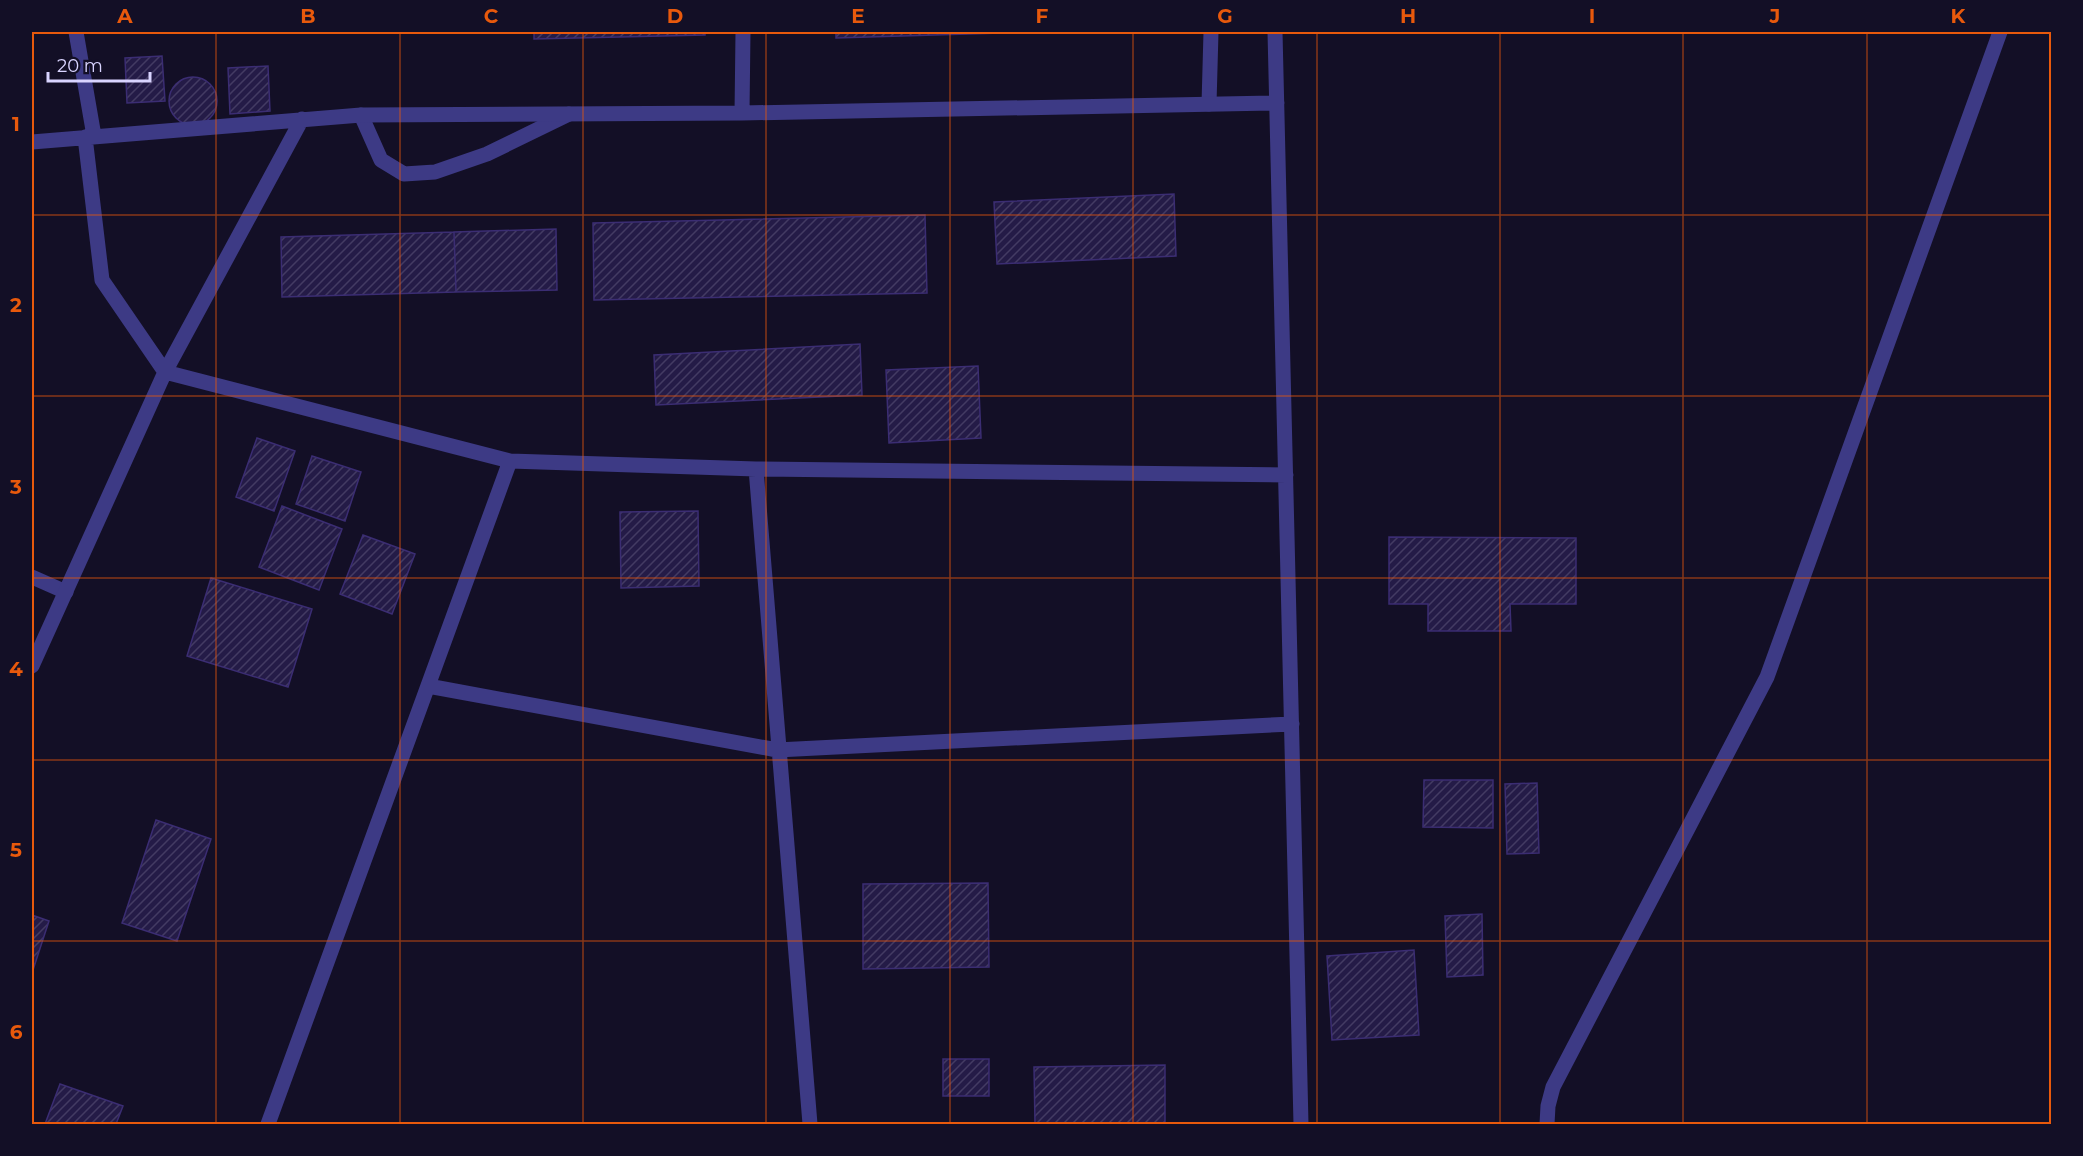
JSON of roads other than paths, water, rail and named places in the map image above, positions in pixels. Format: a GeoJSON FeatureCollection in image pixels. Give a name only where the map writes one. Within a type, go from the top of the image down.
{"type":"FeatureCollection","features":[{"type":"Feature","properties":{"kind":"street"},"geometry":{"type":"LineString","coordinates":[[76,32],[89,136],[102,280],[165,372],[510,461],[756,469],[1286,475]]}},
{"type":"Feature","properties":{"kind":"street"},"geometry":{"type":"LineString","coordinates":[[742,112],[743,32]]}},
{"type":"Feature","properties":{"kind":"street"},"geometry":{"type":"LineString","coordinates":[[1209,104],[1211,32]]}},
{"type":"Feature","properties":{"kind":"street"},"geometry":{"type":"LineString","coordinates":[[1275,32],[1301,1125]]}},
{"type":"Feature","properties":{"kind":"street"},"geometry":{"type":"LineString","coordinates":[[1547,1125],[1548,1106],[1553,1087],[1767,677],[2000,32]]}},
{"type":"Feature","properties":{"kind":"street"},"geometry":{"type":"LineString","coordinates":[[32,142],[361,115],[742,112],[1277,103]]}},
{"type":"Feature","properties":{"kind":"street"},"geometry":{"type":"LineString","coordinates":[[361,115],[381,160],[404,174],[435,172],[487,154],[569,114]]}},
{"type":"Feature","properties":{"kind":"street"},"geometry":{"type":"LineString","coordinates":[[32,666],[165,372],[302,119]]}},
{"type":"Feature","properties":{"kind":"street"},"geometry":{"type":"LineString","coordinates":[[268,1125],[510,461]]}},
{"type":"Feature","properties":{"kind":"street"},"geometry":{"type":"LineString","coordinates":[[756,469],[777,750],[810,1125]]}},
{"type":"Feature","properties":{"kind":"street"},"geometry":{"type":"LineString","coordinates":[[32,577],[66,592]]}},
{"type":"Feature","properties":{"kind":"street"},"geometry":{"type":"LineString","coordinates":[[428,686],[777,750],[1292,724]]}}]}
